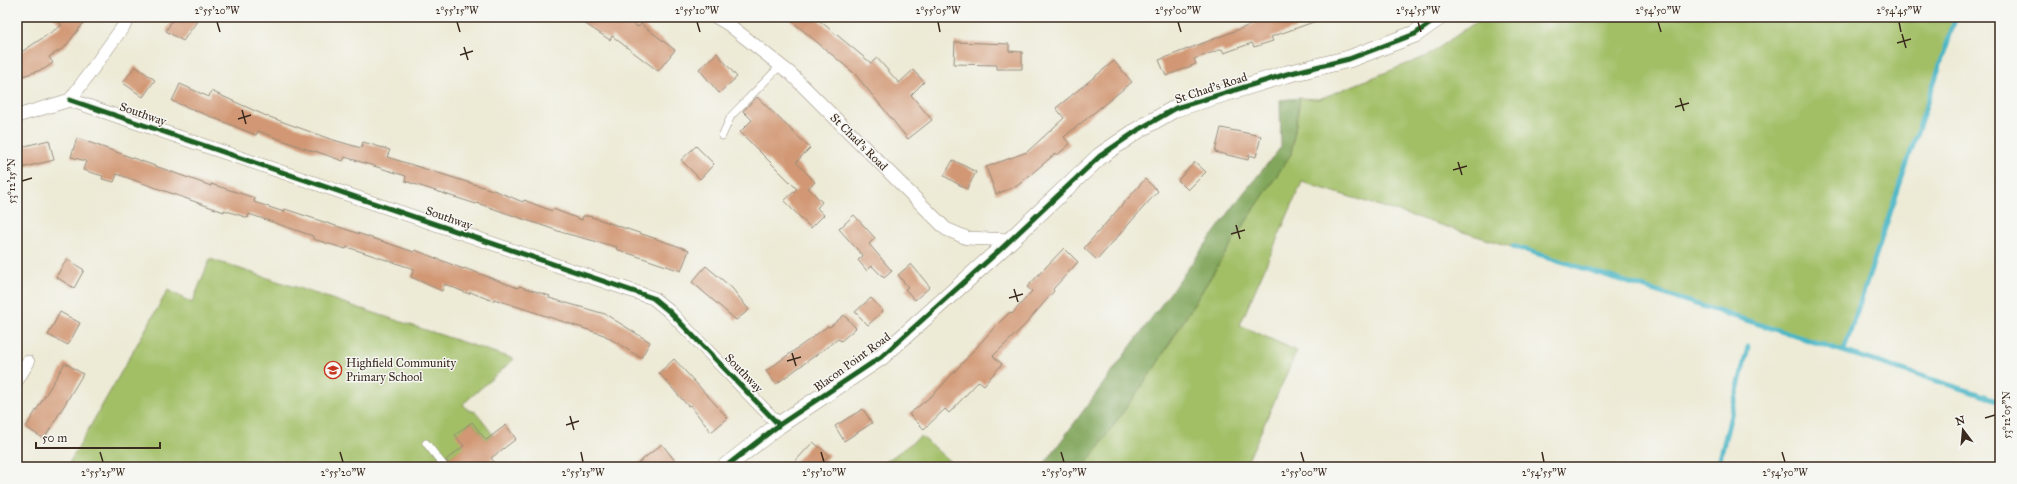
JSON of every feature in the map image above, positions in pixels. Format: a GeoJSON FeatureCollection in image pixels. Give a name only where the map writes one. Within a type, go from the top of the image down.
{"type":"FeatureCollection","features":[{"type":"Feature","properties":{"kind":"street"},"geometry":{"type":"LineString","coordinates":[[17,116],[70,100],[130,17]]}},
{"type":"Feature","properties":{"kind":"street","name":"St Chad's Road"},"geometry":{"type":"LineString","coordinates":[[716,17],[780,66],[946,229],[967,238],[1006,244],[1100,156],[1176,108],[1287,74],[1349,59],[1414,34],[1439,17]]}},
{"type":"Feature","properties":{"kind":"street","name":"Southway"},"geometry":{"type":"LineString","coordinates":[[70,100],[654,298],[670,312],[779,424]]}},
{"type":"Feature","properties":{"kind":"street","name":"Blacon Point Road"},"geometry":{"type":"LineString","coordinates":[[725,467],[779,424],[881,357],[1006,244]]}},
{"type":"Feature","properties":{"kind":"street"},"geometry":{"type":"LineString","coordinates":[[18,378],[28,362]]}},
{"type":"Feature","properties":{"kind":"lane"},"geometry":{"type":"LineString","coordinates":[[722,136],[731,116],[780,66]]}},
{"type":"Feature","properties":{"kind":"lane"},"geometry":{"type":"LineString","coordinates":[[426,444],[445,467]]}},
{"type":"Feature","properties":{"kind":"green space"},"geometry":{"type":"Polygon","coordinates":[[[1483,17],[1956,17],[1844,350],[1302,182],[1240,325],[1297,351],[1245,467],[1084,467],[1155,367],[1235,238],[1291,154],[1300,98],[1319,99],[1427,56],[1483,17]]]}},
{"type":"Feature","properties":{"kind":"green space"},"geometry":{"type":"Polygon","coordinates":[[[1300,98],[1291,154],[1235,238],[1155,367],[1084,467],[1042,467],[1242,195],[1281,147],[1280,100],[1300,98]]]}},
{"type":"Feature","properties":{"kind":"green space","name":"Highfield Community Primary School"},"geometry":{"type":"Polygon","coordinates":[[[210,259],[514,359],[463,404],[468,410],[476,412],[493,435],[486,440],[472,422],[456,435],[474,459],[457,452],[437,467],[67,467],[168,290],[192,303],[210,259]]]}},
{"type":"Feature","properties":{"kind":"green space"},"geometry":{"type":"Polygon","coordinates":[[[921,436],[956,467],[879,467],[921,436]]]}},
{"type":"Feature","properties":{"kind":"building"},"geometry":{"type":"Polygon","coordinates":[[[52,17],[88,17],[65,47],[49,57],[53,63],[44,69],[17,78],[17,55],[62,25],[52,17]]]}},
{"type":"Feature","properties":{"kind":"building"},"geometry":{"type":"Polygon","coordinates":[[[174,17],[200,17],[183,41],[166,31],[174,17]]]}},
{"type":"Feature","properties":{"kind":"building"},"geometry":{"type":"Polygon","coordinates":[[[575,17],[623,17],[638,27],[641,24],[675,50],[658,71],[612,36],[610,40],[575,17]]]}},
{"type":"Feature","properties":{"kind":"building"},"geometry":{"type":"Polygon","coordinates":[[[787,17],[815,17],[871,63],[877,58],[899,83],[913,70],[924,82],[911,95],[932,120],[908,139],[855,74],[787,17]]]}},
{"type":"Feature","properties":{"kind":"building"},"geometry":{"type":"Polygon","coordinates":[[[1271,17],[1322,17],[1322,19],[1271,37],[1273,41],[1254,47],[1252,43],[1224,53],[1222,49],[1194,59],[1196,64],[1166,76],[1159,60],[1271,17]]]}},
{"type":"Feature","properties":{"kind":"building"},"geometry":{"type":"Polygon","coordinates":[[[955,42],[1009,44],[1009,51],[1022,52],[1022,69],[997,69],[997,65],[954,64],[955,42]]]}},
{"type":"Feature","properties":{"kind":"building"},"geometry":{"type":"Polygon","coordinates":[[[717,53],[737,77],[719,93],[699,69],[717,53]]]}},
{"type":"Feature","properties":{"kind":"building"},"geometry":{"type":"Polygon","coordinates":[[[1114,61],[1132,82],[1064,137],[1070,144],[1057,155],[1056,153],[1017,186],[996,194],[986,167],[1027,152],[1064,118],[1056,108],[1114,61]]]}},
{"type":"Feature","properties":{"kind":"building"},"geometry":{"type":"Polygon","coordinates":[[[135,66],[155,80],[143,97],[123,83],[135,66]]]}},
{"type":"Feature","properties":{"kind":"building"},"geometry":{"type":"Polygon","coordinates":[[[180,84],[209,97],[211,91],[264,115],[330,139],[361,148],[363,142],[390,150],[387,157],[496,191],[523,202],[524,200],[552,211],[553,209],[582,220],[583,216],[589,216],[689,250],[681,271],[616,249],[617,247],[564,233],[477,203],[476,204],[405,181],[406,176],[345,157],[343,161],[258,131],[256,135],[172,101],[180,84]]]}},
{"type":"Feature","properties":{"kind":"building"},"geometry":{"type":"Polygon","coordinates":[[[757,97],[810,148],[796,162],[815,182],[808,188],[822,202],[817,208],[824,215],[811,228],[784,201],[797,189],[740,132],[752,120],[743,111],[757,97]]]}},
{"type":"Feature","properties":{"kind":"building"},"geometry":{"type":"Polygon","coordinates":[[[1221,128],[1261,136],[1256,157],[1249,155],[1248,160],[1215,152],[1221,128]]]}},
{"type":"Feature","properties":{"kind":"building"},"geometry":{"type":"Polygon","coordinates":[[[77,138],[211,186],[211,184],[255,198],[254,202],[284,212],[285,209],[414,252],[415,250],[463,269],[464,268],[518,288],[519,286],[550,296],[549,298],[605,314],[650,342],[641,358],[604,335],[494,299],[493,301],[470,292],[469,294],[445,284],[442,291],[411,277],[414,269],[347,247],[346,249],[313,239],[313,236],[249,214],[248,218],[224,210],[224,212],[117,174],[114,182],[102,179],[103,176],[83,170],[86,161],[71,157],[77,138]]]}},
{"type":"Feature","properties":{"kind":"building"},"geometry":{"type":"Polygon","coordinates":[[[49,140],[54,160],[17,169],[17,148],[49,140]]]}},
{"type":"Feature","properties":{"kind":"building"},"geometry":{"type":"Polygon","coordinates":[[[696,146],[714,164],[700,179],[681,160],[696,146]]]}},
{"type":"Feature","properties":{"kind":"building"},"geometry":{"type":"Polygon","coordinates":[[[953,160],[976,172],[967,189],[944,176],[953,160]]]}},
{"type":"Feature","properties":{"kind":"building"},"geometry":{"type":"Polygon","coordinates":[[[1195,162],[1206,172],[1188,190],[1178,180],[1195,162]]]}},
{"type":"Feature","properties":{"kind":"building"},"geometry":{"type":"Polygon","coordinates":[[[1145,179],[1158,191],[1097,260],[1084,248],[1145,179]]]}},
{"type":"Feature","properties":{"kind":"building"},"geometry":{"type":"Polygon","coordinates":[[[854,215],[875,238],[869,244],[892,271],[884,278],[872,266],[867,271],[858,260],[863,256],[839,229],[854,215]]]}},
{"type":"Feature","properties":{"kind":"building"},"geometry":{"type":"Polygon","coordinates":[[[1064,248],[1078,262],[1053,289],[1054,291],[1024,326],[993,356],[1002,364],[984,385],[979,381],[949,413],[945,409],[924,429],[909,414],[935,393],[994,328],[1010,312],[1012,314],[1032,291],[1027,287],[1064,248]]]}},
{"type":"Feature","properties":{"kind":"building"},"geometry":{"type":"Polygon","coordinates":[[[67,259],[84,270],[74,288],[56,277],[67,259]]]}},
{"type":"Feature","properties":{"kind":"building"},"geometry":{"type":"Polygon","coordinates":[[[911,264],[930,287],[915,300],[905,289],[908,287],[898,275],[911,264]]]}},
{"type":"Feature","properties":{"kind":"building"},"geometry":{"type":"Polygon","coordinates":[[[706,266],[732,288],[749,310],[736,320],[692,282],[706,266]]]}},
{"type":"Feature","properties":{"kind":"building"},"geometry":{"type":"Polygon","coordinates":[[[871,298],[883,311],[868,325],[855,312],[871,298]]]}},
{"type":"Feature","properties":{"kind":"building"},"geometry":{"type":"Polygon","coordinates":[[[60,312],[80,323],[68,345],[48,335],[60,312]]]}},
{"type":"Feature","properties":{"kind":"building"},"geometry":{"type":"Polygon","coordinates":[[[844,315],[856,328],[841,341],[838,339],[776,384],[766,371],[828,326],[830,327],[844,315]]]}},
{"type":"Feature","properties":{"kind":"building"},"geometry":{"type":"Polygon","coordinates":[[[674,359],[728,418],[711,432],[690,405],[688,406],[659,373],[674,359]]]}},
{"type":"Feature","properties":{"kind":"building"},"geometry":{"type":"Polygon","coordinates":[[[65,363],[83,374],[44,439],[26,427],[65,363]]]}},
{"type":"Feature","properties":{"kind":"building"},"geometry":{"type":"Polygon","coordinates":[[[863,409],[872,423],[844,441],[835,426],[863,409]]]}},
{"type":"Feature","properties":{"kind":"building"},"geometry":{"type":"Polygon","coordinates":[[[472,422],[486,440],[506,425],[516,439],[491,458],[498,467],[450,467],[446,460],[464,446],[455,435],[472,422]]]}},
{"type":"Feature","properties":{"kind":"building"},"geometry":{"type":"Polygon","coordinates":[[[813,442],[829,455],[819,467],[790,467],[813,442]]]}},
{"type":"Feature","properties":{"kind":"building"},"geometry":{"type":"Polygon","coordinates":[[[662,444],[675,461],[667,467],[633,467],[662,444]]]}},
{"type":"Feature","properties":{"kind":"waterway"},"geometry":{"type":"LineString","coordinates":[[1844,350],[1956,17]]}},
{"type":"Feature","properties":{"kind":"waterway"},"geometry":{"type":"LineString","coordinates":[[1513,246],[2000,401]]}},
{"type":"Feature","properties":{"kind":"waterway"},"geometry":{"type":"LineString","coordinates":[[1718,467],[1748,347]]}},
{"type":"Feature","properties":{"kind":"cycle path"},"geometry":{"type":"LineString","coordinates":[[725,467],[779,425],[881,357],[1001,249],[1100,156],[1138,130],[1176,108],[1287,74],[1349,59],[1415,34],[1439,17]]}},
{"type":"Feature","properties":{"kind":"cycle path"},"geometry":{"type":"LineString","coordinates":[[70,100],[653,298],[670,312],[779,425]]}},
{"type":"Feature","properties":{"kind":"place","name":"Highfield Community Primary School"},"geometry":{"type":"Point","coordinates":[333,370]}}]}
